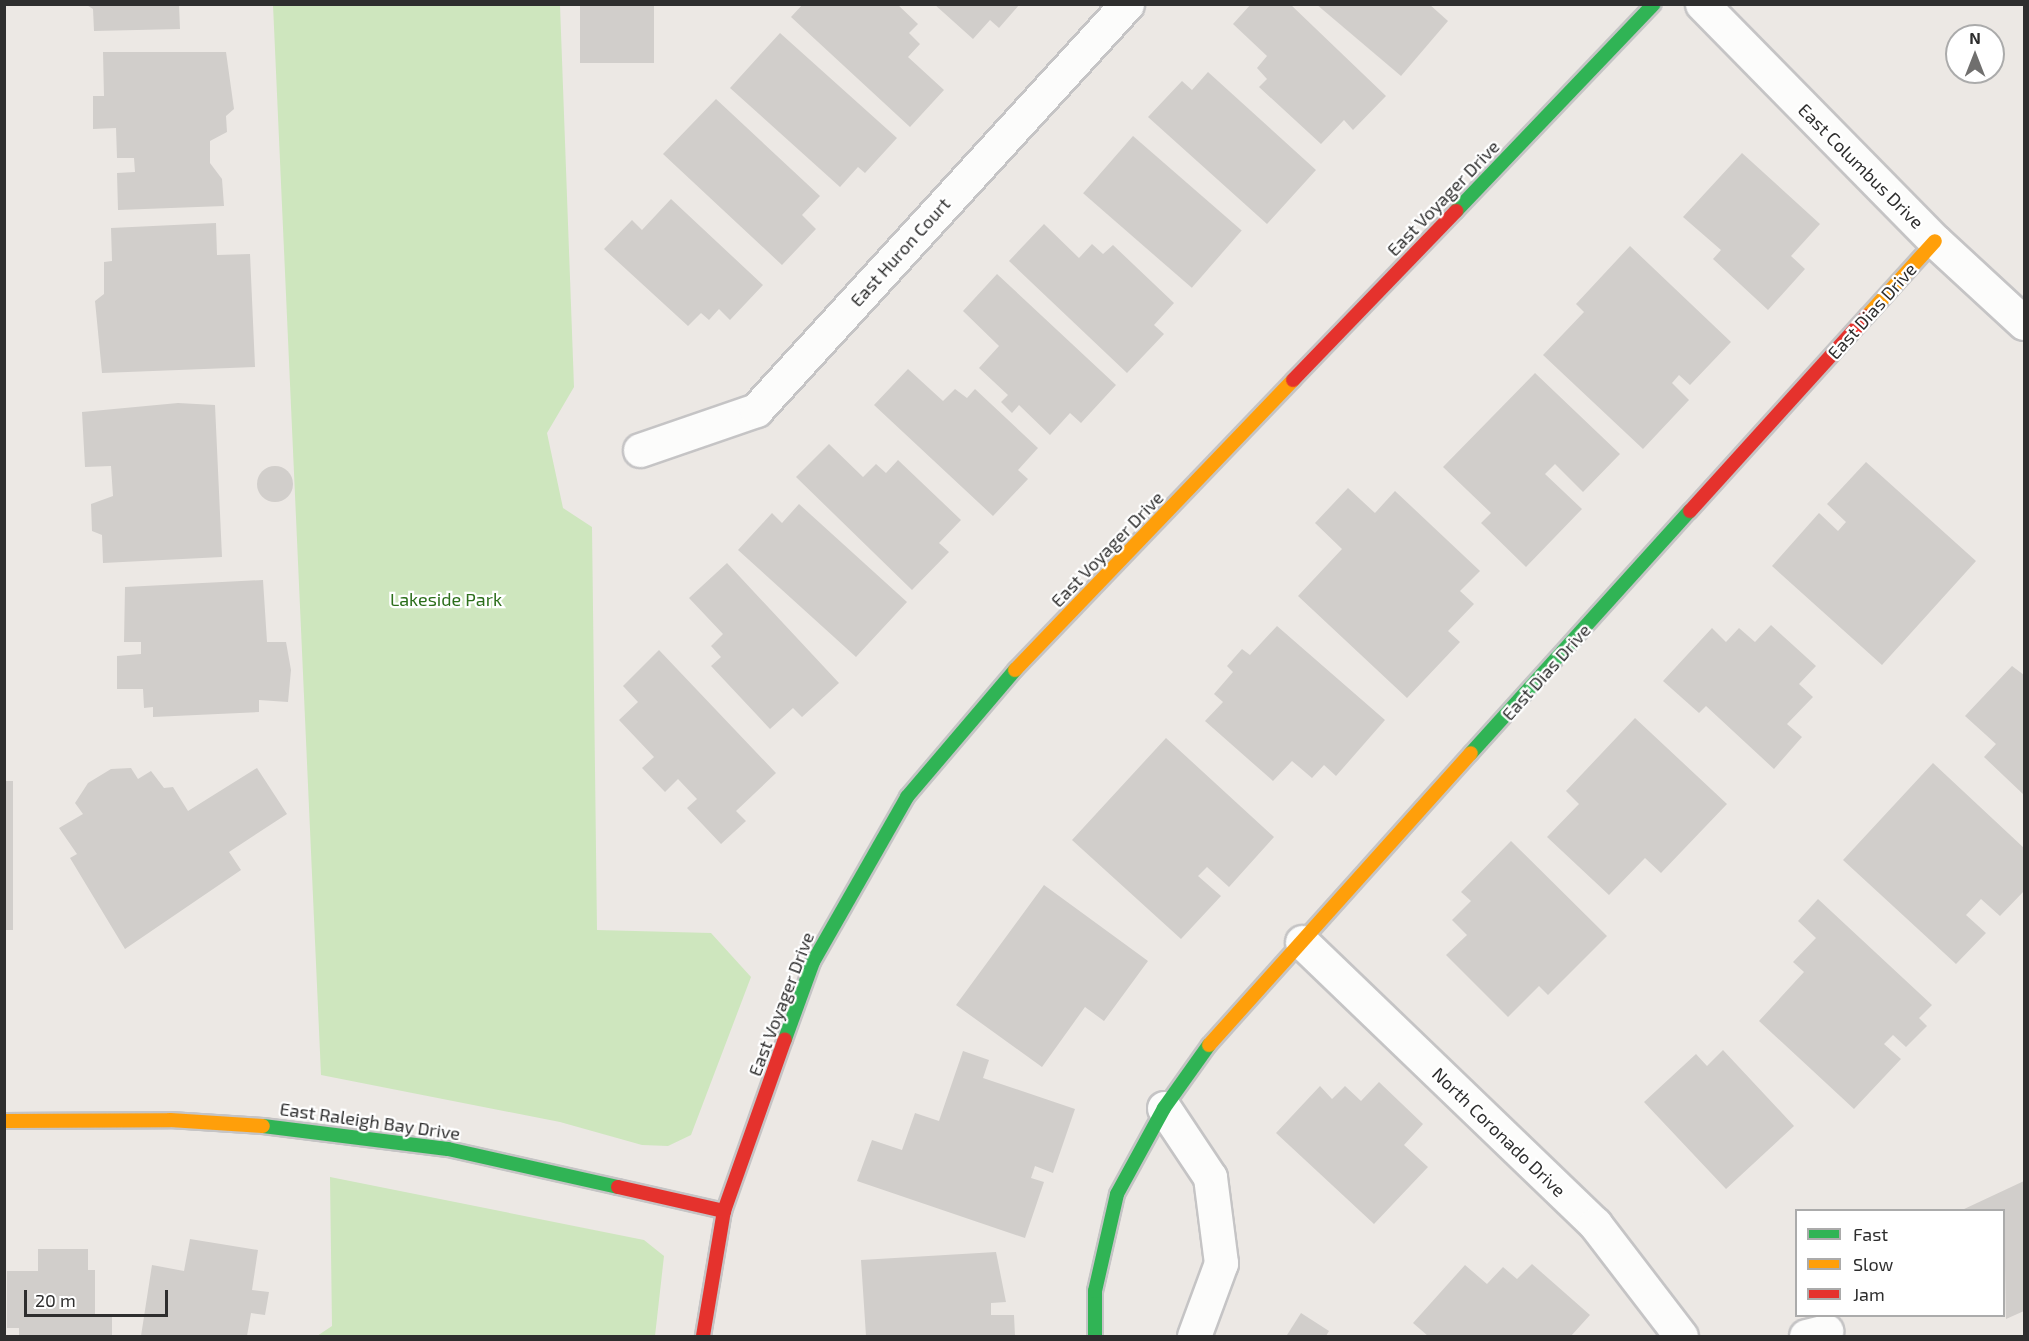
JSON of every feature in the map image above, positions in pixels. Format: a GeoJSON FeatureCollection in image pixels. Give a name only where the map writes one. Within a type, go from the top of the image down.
{"type":"FeatureCollection","features":[{"type":"Feature","properties":{"kind":"street","name":"East Huron Court"},"geometry":{"type":"LineString","coordinates":[[640,450],[756,410],[1127,4]]}},
{"type":"Feature","properties":{"kind":"street","name":"East Voyager Drive"},"geometry":{"type":"LineString","coordinates":[[703,1336],[723,1211],[813,962],[907,796],[971,716],[1654,4]]}},
{"type":"Feature","properties":{"kind":"street","name":"East Columbus Drive"},"geometry":{"type":"LineString","coordinates":[[1702,4],[1935,241],[2025,323]]}},
{"type":"Feature","properties":{"kind":"street","name":"East Dias Drive"},"geometry":{"type":"LineString","coordinates":[[1095,1336],[1095,1292],[1117,1194],[1164,1108],[1221,1028],[1302,942],[1935,241]]}},
{"type":"Feature","properties":{"kind":"street","name":"North Coronado Drive"},"geometry":{"type":"LineString","coordinates":[[1302,942],[1595,1224],[1681,1336]]}},
{"type":"Feature","properties":{"kind":"street"},"geometry":{"type":"LineString","coordinates":[[1164,1108],[1210,1176],[1220,1252],[1221,1263],[1194,1336]]}},
{"type":"Feature","properties":{"kind":"street","name":"East Raleigh Bay Drive"},"geometry":{"type":"LineString","coordinates":[[4,1121],[170,1120],[312,1129],[447,1149],[723,1211]]}},
{"type":"Feature","properties":{"kind":"green space","name":"Lakeside Park"},"geometry":{"type":"Polygon","coordinates":[[[273,5],[560,5],[574,387],[547,433],[563,508],[592,527],[597,930],[711,933],[751,977],[691,1135],[668,1146],[642,1145],[560,1122],[321,1075],[273,5]]]}},
{"type":"Feature","properties":{"kind":"green space"},"geometry":{"type":"Polygon","coordinates":[[[330,1177],[644,1240],[664,1256],[655,1336],[317,1336],[332,1326],[330,1177]]]}},
{"type":"Feature","properties":{"kind":"building"},"geometry":{"type":"Polygon","coordinates":[[[85,4],[179,4],[180,29],[94,31],[93,9],[85,4]]]}},
{"type":"Feature","properties":{"kind":"building"},"geometry":{"type":"Polygon","coordinates":[[[580,4],[654,4],[654,63],[580,63],[580,4]]]}},
{"type":"Feature","properties":{"kind":"building"},"geometry":{"type":"Polygon","coordinates":[[[803,4],[897,4],[918,24],[909,33],[920,44],[908,57],[944,90],[910,127],[791,17],[803,4]]]}},
{"type":"Feature","properties":{"kind":"building"},"geometry":{"type":"Polygon","coordinates":[[[934,4],[1020,4],[999,28],[990,20],[973,39],[934,4]]]}},
{"type":"Feature","properties":{"kind":"building"},"geometry":{"type":"Polygon","coordinates":[[[1251,4],[1290,4],[1386,96],[1353,130],[1344,120],[1321,144],[1259,87],[1267,79],[1257,68],[1267,56],[1233,24],[1251,4]]]}},
{"type":"Feature","properties":{"kind":"building"},"geometry":{"type":"Polygon","coordinates":[[[1316,4],[1429,4],[1448,21],[1401,76],[1316,4]]]}},
{"type":"Feature","properties":{"kind":"building"},"geometry":{"type":"Polygon","coordinates":[[[780,33],[897,138],[865,173],[858,167],[840,187],[730,88],[780,33]]]}},
{"type":"Feature","properties":{"kind":"building"},"geometry":{"type":"Polygon","coordinates":[[[103,52],[226,52],[234,109],[226,116],[227,132],[210,141],[210,163],[222,179],[224,206],[118,210],[117,173],[135,172],[134,158],[117,158],[116,128],[93,129],[93,96],[104,96],[103,52]]]}},
{"type":"Feature","properties":{"kind":"building"},"geometry":{"type":"Polygon","coordinates":[[[1208,72],[1316,170],[1267,224],[1148,117],[1182,81],[1192,90],[1208,72]]]}},
{"type":"Feature","properties":{"kind":"building"},"geometry":{"type":"Polygon","coordinates":[[[716,99],[820,196],[802,215],[816,229],[782,265],[663,154],[716,99]]]}},
{"type":"Feature","properties":{"kind":"building"},"geometry":{"type":"Polygon","coordinates":[[[1133,136],[1242,230],[1192,288],[1083,193],[1133,136]]]}},
{"type":"Feature","properties":{"kind":"building"},"geometry":{"type":"Polygon","coordinates":[[[1742,153],[1820,224],[1791,256],[1805,269],[1768,310],[1713,259],[1721,250],[1683,217],[1742,153]]]}},
{"type":"Feature","properties":{"kind":"building"},"geometry":{"type":"Polygon","coordinates":[[[671,199],[763,285],[730,320],[719,309],[709,320],[701,313],[688,326],[604,249],[632,220],[642,230],[671,199]]]}},
{"type":"Feature","properties":{"kind":"building"},"geometry":{"type":"Polygon","coordinates":[[[216,223],[217,255],[250,254],[255,367],[102,373],[95,301],[104,294],[104,262],[112,261],[111,228],[216,223]]]}},
{"type":"Feature","properties":{"kind":"building"},"geometry":{"type":"Polygon","coordinates":[[[1044,224],[1079,258],[1092,244],[1103,254],[1113,245],[1174,303],[1154,325],[1164,334],[1127,373],[1009,261],[1044,224]]]}},
{"type":"Feature","properties":{"kind":"building"},"geometry":{"type":"Polygon","coordinates":[[[1630,246],[1731,342],[1690,385],[1679,375],[1672,383],[1689,400],[1643,449],[1543,355],[1584,312],[1576,304],[1630,246]]]}},
{"type":"Feature","properties":{"kind":"building"},"geometry":{"type":"Polygon","coordinates":[[[997,274],[1116,385],[1081,423],[1070,413],[1050,435],[1019,405],[1012,413],[1001,402],[1008,395],[979,368],[999,346],[963,311],[997,274]]]}},
{"type":"Feature","properties":{"kind":"building"},"geometry":{"type":"Polygon","coordinates":[[[908,369],[943,401],[955,389],[967,398],[975,389],[1038,448],[1018,470],[1028,479],[993,516],[874,405],[908,369]]]}},
{"type":"Feature","properties":{"kind":"building"},"geometry":{"type":"Polygon","coordinates":[[[1535,373],[1620,454],[1583,492],[1555,464],[1545,474],[1582,509],[1526,567],[1481,523],[1491,513],[1443,467],[1535,373]]]}},
{"type":"Feature","properties":{"kind":"building"},"geometry":{"type":"Polygon","coordinates":[[[178,403],[215,405],[222,557],[103,563],[102,535],[92,531],[91,504],[113,496],[111,466],[85,467],[82,412],[178,403]]]}},
{"type":"Feature","properties":{"kind":"building"},"geometry":{"type":"Polygon","coordinates":[[[829,444],[863,477],[876,464],[886,473],[898,460],[961,520],[939,543],[949,552],[912,590],[796,477],[829,444]]]}},
{"type":"Feature","properties":{"kind":"building"},"geometry":{"type":"Polygon","coordinates":[[[1866,462],[1976,561],[1882,665],[1772,566],[1819,513],[1838,531],[1846,522],[1827,504],[1866,462]]]}},
{"type":"Feature","properties":{"kind":"building"},"geometry":{"type":"Polygon","coordinates":[[[275,466],[287,472],[293,484],[287,496],[275,502],[263,496],[257,484],[263,472],[275,466]]]}},
{"type":"Feature","properties":{"kind":"building"},"geometry":{"type":"Polygon","coordinates":[[[1348,488],[1375,513],[1395,491],[1480,571],[1460,591],[1474,604],[1448,631],[1460,642],[1407,698],[1298,596],[1342,549],[1315,523],[1348,488]]]}},
{"type":"Feature","properties":{"kind":"building"},"geometry":{"type":"Polygon","coordinates":[[[799,504],[907,602],[856,657],[738,550],[772,513],[782,523],[799,504]]]}},
{"type":"Feature","properties":{"kind":"building"},"geometry":{"type":"Polygon","coordinates":[[[727,563],[839,683],[802,717],[793,708],[770,729],[711,666],[721,657],[711,646],[723,634],[689,598],[727,563]]]}},
{"type":"Feature","properties":{"kind":"building"},"geometry":{"type":"Polygon","coordinates":[[[263,580],[267,642],[286,642],[291,670],[288,702],[259,700],[259,712],[153,717],[153,707],[144,708],[143,689],[117,689],[117,656],[141,654],[141,642],[124,642],[125,587],[263,580]]]}},
{"type":"Feature","properties":{"kind":"building"},"geometry":{"type":"Polygon","coordinates":[[[1771,625],[1816,666],[1799,684],[1813,697],[1787,724],[1802,737],[1774,769],[1706,706],[1699,713],[1663,681],[1712,628],[1726,642],[1739,628],[1755,642],[1771,625]]]}},
{"type":"Feature","properties":{"kind":"building"},"geometry":{"type":"Polygon","coordinates":[[[1277,626],[1385,720],[1336,776],[1324,765],[1312,778],[1292,761],[1273,781],[1205,721],[1223,702],[1214,694],[1233,672],[1227,666],[1242,649],[1250,655],[1277,626]]]}},
{"type":"Feature","properties":{"kind":"building"},"geometry":{"type":"Polygon","coordinates":[[[659,650],[776,773],[736,811],[746,821],[721,844],[687,808],[697,799],[678,779],[665,792],[642,768],[654,757],[619,720],[638,702],[623,686],[659,650]]]}},
{"type":"Feature","properties":{"kind":"building"},"geometry":{"type":"Polygon","coordinates":[[[2012,666],[2024,675],[2024,795],[1984,757],[1996,744],[1965,716],[2012,666]]]}},
{"type":"Feature","properties":{"kind":"building"},"geometry":{"type":"Polygon","coordinates":[[[1635,718],[1727,804],[1661,873],[1645,858],[1609,895],[1547,837],[1579,804],[1566,791],[1635,718]]]}},
{"type":"Feature","properties":{"kind":"building"},"geometry":{"type":"Polygon","coordinates":[[[1166,738],[1274,837],[1229,887],[1207,867],[1198,876],[1221,896],[1181,939],[1072,840],[1166,738]]]}},
{"type":"Feature","properties":{"kind":"building"},"geometry":{"type":"Polygon","coordinates":[[[1933,763],[2024,848],[2024,891],[2000,916],[1981,899],[1966,915],[1986,933],[1956,964],[1843,860],[1933,763]]]}},
{"type":"Feature","properties":{"kind":"building"},"geometry":{"type":"Polygon","coordinates":[[[131,768],[138,779],[151,771],[164,788],[173,787],[188,811],[257,768],[287,814],[229,852],[241,870],[125,949],[70,858],[77,854],[59,828],[83,814],[75,803],[88,783],[111,769],[131,768]]]}},
{"type":"Feature","properties":{"kind":"building"},"geometry":{"type":"Polygon","coordinates":[[[4,781],[13,781],[13,930],[4,930],[4,781]]]}},
{"type":"Feature","properties":{"kind":"building"},"geometry":{"type":"Polygon","coordinates":[[[1511,841],[1607,936],[1548,995],[1539,986],[1508,1017],[1446,955],[1467,935],[1452,920],[1471,901],[1461,892],[1511,841]]]}},
{"type":"Feature","properties":{"kind":"building"},"geometry":{"type":"Polygon","coordinates":[[[1044,885],[1148,961],[1104,1021],[1085,1007],[1042,1067],[956,1005],[1044,885]]]}},
{"type":"Feature","properties":{"kind":"building"},"geometry":{"type":"Polygon","coordinates":[[[1818,899],[1932,1005],[1919,1018],[1927,1026],[1906,1047],[1893,1035],[1884,1044],[1901,1059],[1854,1109],[1759,1021],[1804,972],[1793,962],[1816,938],[1798,921],[1818,899]]]}},
{"type":"Feature","properties":{"kind":"building"},"geometry":{"type":"Polygon","coordinates":[[[1723,1050],[1794,1126],[1726,1189],[1644,1102],[1696,1054],[1707,1066],[1723,1050]]]}},
{"type":"Feature","properties":{"kind":"building"},"geometry":{"type":"Polygon","coordinates":[[[963,1051],[989,1060],[983,1078],[1075,1109],[1053,1173],[1035,1166],[1031,1178],[1044,1182],[1025,1238],[857,1181],[872,1140],[902,1150],[915,1113],[939,1121],[963,1051]]]}},
{"type":"Feature","properties":{"kind":"building"},"geometry":{"type":"Polygon","coordinates":[[[1379,1082],[1423,1124],[1404,1145],[1428,1167],[1374,1224],[1276,1133],[1320,1086],[1332,1099],[1345,1086],[1361,1101],[1379,1082]]]}},
{"type":"Feature","properties":{"kind":"building"},"geometry":{"type":"Polygon","coordinates":[[[2024,1181],[2024,1311],[2006,1319],[2005,1209],[1964,1209],[2024,1181]]]}},
{"type":"Feature","properties":{"kind":"building"},"geometry":{"type":"Polygon","coordinates":[[[190,1239],[258,1250],[252,1290],[269,1292],[265,1315],[251,1313],[247,1336],[141,1336],[152,1265],[184,1271],[190,1239]]]}},
{"type":"Feature","properties":{"kind":"building"},"geometry":{"type":"Polygon","coordinates":[[[38,1249],[88,1249],[88,1270],[95,1270],[95,1316],[112,1316],[112,1336],[19,1336],[19,1328],[7,1328],[7,1271],[38,1271],[38,1249]]]}},
{"type":"Feature","properties":{"kind":"building"},"geometry":{"type":"Polygon","coordinates":[[[996,1252],[1006,1302],[991,1303],[991,1315],[1014,1315],[1015,1336],[866,1336],[861,1260],[996,1252]]]}},
{"type":"Feature","properties":{"kind":"building"},"geometry":{"type":"Polygon","coordinates":[[[1532,1264],[1590,1315],[1571,1336],[1428,1336],[1413,1323],[1465,1265],[1487,1284],[1503,1267],[1517,1279],[1532,1264]]]}},
{"type":"Feature","properties":{"kind":"building"},"geometry":{"type":"Polygon","coordinates":[[[1301,1313],[1329,1331],[1326,1336],[1287,1335],[1301,1313]]]}},
{"type":"Feature","properties":{"kind":"traffic: fast"},"geometry":{"type":"LineString","coordinates":[[1456,211],[1654,4]]}},
{"type":"Feature","properties":{"kind":"traffic: fast"},"geometry":{"type":"LineString","coordinates":[[1471,753],[1690,511]]}},
{"type":"Feature","properties":{"kind":"traffic: fast"},"geometry":{"type":"LineString","coordinates":[[785,1039],[813,962],[907,797],[1015,670]]}},
{"type":"Feature","properties":{"kind":"traffic: fast"},"geometry":{"type":"LineString","coordinates":[[1095,1336],[1095,1291],[1117,1194],[1164,1108],[1209,1045]]}},
{"type":"Feature","properties":{"kind":"traffic: fast"},"geometry":{"type":"LineString","coordinates":[[263,1126],[448,1149],[618,1187]]}},
{"type":"Feature","properties":{"kind":"traffic: slow"},"geometry":{"type":"LineString","coordinates":[[1867,316],[1935,241]]}},
{"type":"Feature","properties":{"kind":"traffic: slow"},"geometry":{"type":"LineString","coordinates":[[1015,670],[1293,380]]}},
{"type":"Feature","properties":{"kind":"traffic: slow"},"geometry":{"type":"LineString","coordinates":[[1209,1045],[1471,753]]}},
{"type":"Feature","properties":{"kind":"traffic: slow"},"geometry":{"type":"LineString","coordinates":[[4,1121],[170,1120],[263,1126]]}},
{"type":"Feature","properties":{"kind":"traffic: jam"},"geometry":{"type":"LineString","coordinates":[[1293,380],[1456,211]]}},
{"type":"Feature","properties":{"kind":"traffic: jam"},"geometry":{"type":"LineString","coordinates":[[1690,511],[1867,316]]}},
{"type":"Feature","properties":{"kind":"traffic: jam"},"geometry":{"type":"LineString","coordinates":[[703,1336],[724,1211],[785,1039]]}},
{"type":"Feature","properties":{"kind":"traffic: jam"},"geometry":{"type":"LineString","coordinates":[[618,1187],[724,1211]]}}]}
